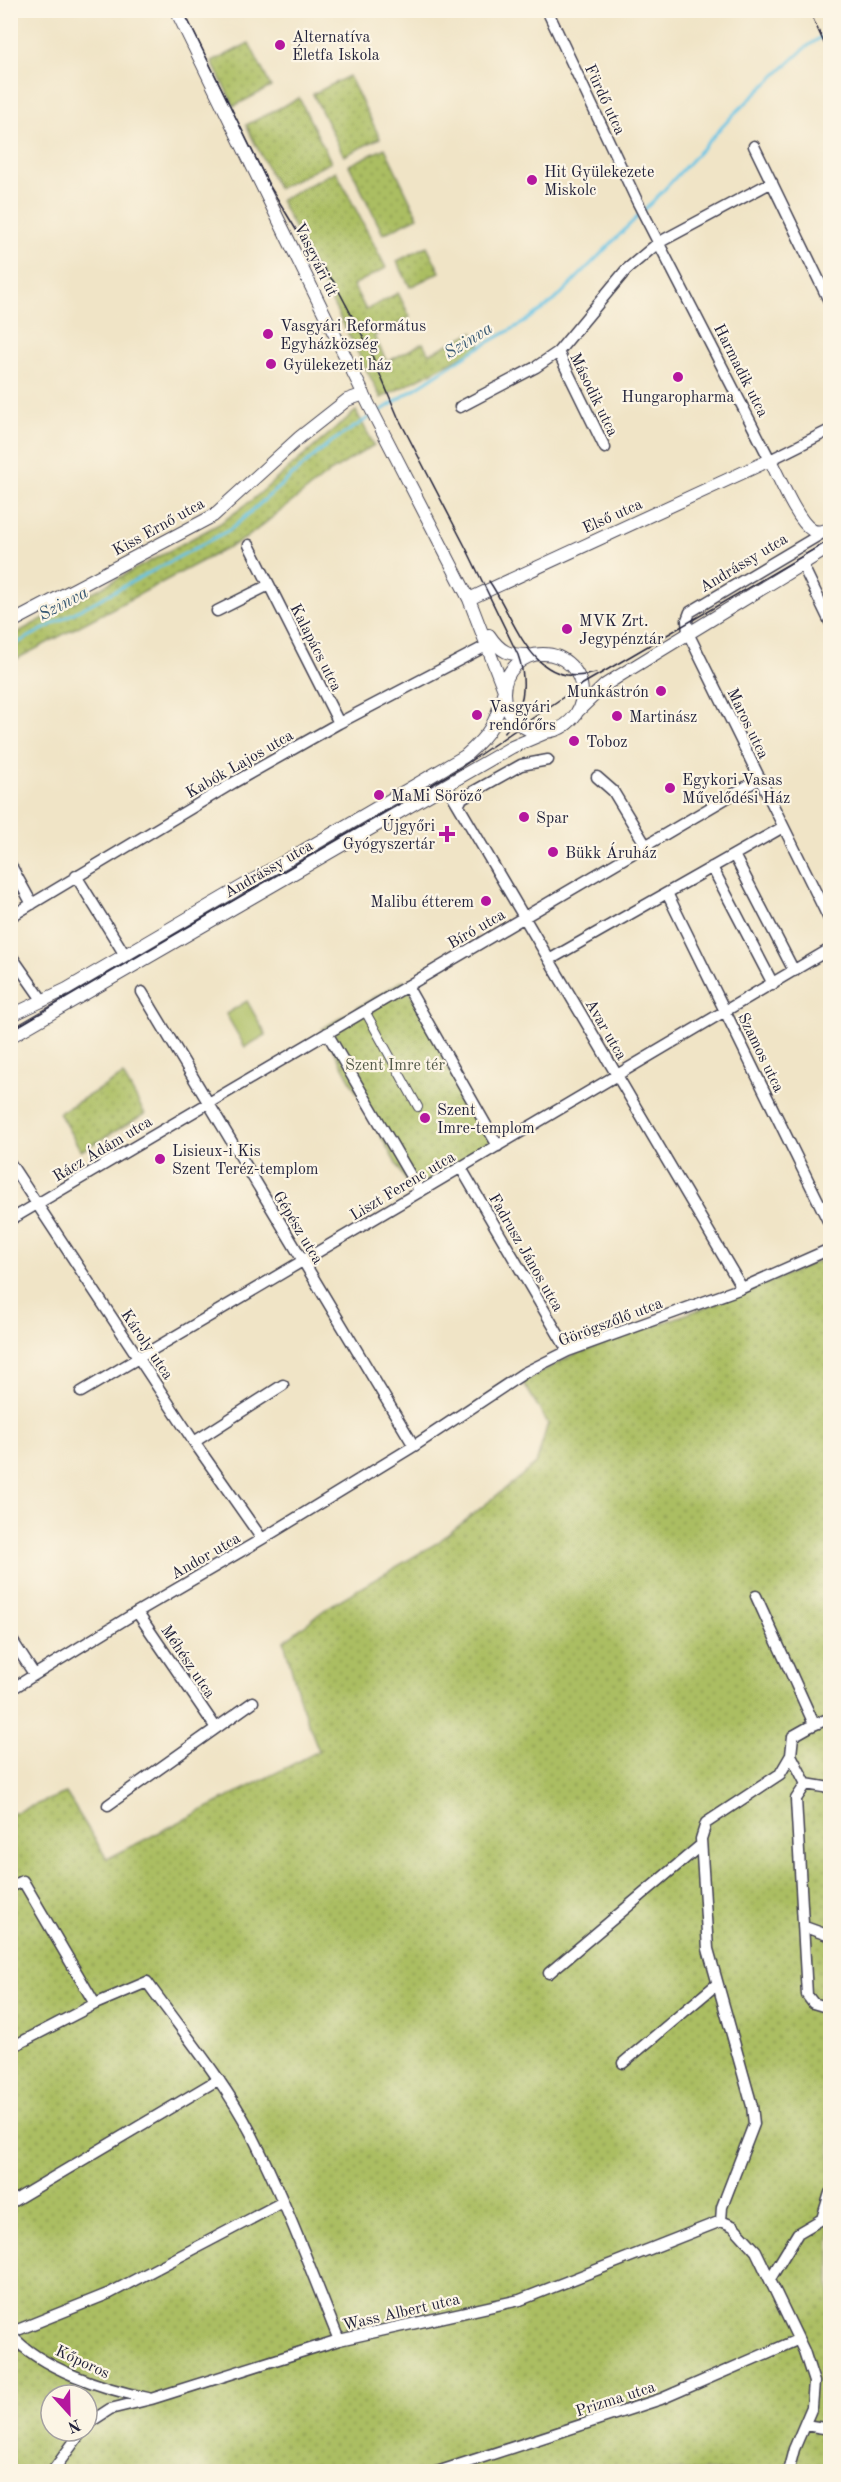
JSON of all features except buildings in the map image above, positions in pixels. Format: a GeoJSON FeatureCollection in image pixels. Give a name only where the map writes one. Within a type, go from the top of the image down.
{"type":"FeatureCollection","features":[{"type":"Feature","properties":{"kind":"street","name":"Vasgyári út"},"geometry":{"type":"LineString","coordinates":[[176,10],[380,427],[469,599],[504,690]]}},
{"type":"Feature","properties":{"kind":"street","name":"Fürdő utca"},"geometry":{"type":"LineString","coordinates":[[548,10],[648,225]]}},
{"type":"Feature","properties":{"kind":"street"},"geometry":{"type":"LineString","coordinates":[[754,146],[831,303]]}},
{"type":"Feature","properties":{"kind":"street"},"geometry":{"type":"LineString","coordinates":[[460,406],[536,367],[558,352],[626,270],[658,243],[772,182]]}},
{"type":"Feature","properties":{"kind":"street","name":"Harmadik utca"},"geometry":{"type":"LineString","coordinates":[[648,225],[800,517],[820,531]]}},
{"type":"Feature","properties":{"kind":"street","name":"Második utca"},"geometry":{"type":"LineString","coordinates":[[558,352],[605,448]]}},
{"type":"Feature","properties":{"kind":"street","name":"Kiss Ernő utca"},"geometry":{"type":"LineString","coordinates":[[10,624],[213,516],[300,437],[347,400],[364,394]]}},
{"type":"Feature","properties":{"kind":"street"},"geometry":{"type":"LineString","coordinates":[[770,460],[831,430]]}},
{"type":"Feature","properties":{"kind":"street","name":"Első utca"},"geometry":{"type":"LineString","coordinates":[[469,599],[770,460]]}},
{"type":"Feature","properties":{"kind":"street"},"geometry":{"type":"LineString","coordinates":[[813,557],[820,531]]}},
{"type":"Feature","properties":{"kind":"street","name":"Andrássy utca"},"geometry":{"type":"LineString","coordinates":[[688,633],[687,620],[690,612],[820,531]]}},
{"type":"Feature","properties":{"kind":"street","name":"Kalapács utca"},"geometry":{"type":"LineString","coordinates":[[249,545],[339,723]]}},
{"type":"Feature","properties":{"kind":"street","name":"Andrássy utca"},"geometry":{"type":"LineString","coordinates":[[578,711],[605,685],[831,547]]}},
{"type":"Feature","properties":{"kind":"street"},"geometry":{"type":"LineString","coordinates":[[802,564],[831,622]]}},
{"type":"Feature","properties":{"kind":"street"},"geometry":{"type":"LineString","coordinates":[[217,611],[269,585]]}},
{"type":"Feature","properties":{"kind":"street","name":"Vasgyári út"},"geometry":{"type":"LineString","coordinates":[[477,618],[502,651],[516,656],[539,655]]}},
{"type":"Feature","properties":{"kind":"street","name":"Maros utca"},"geometry":{"type":"LineString","coordinates":[[688,633],[831,921]]}},
{"type":"Feature","properties":{"kind":"street","name":"Kabók Lajos utca"},"geometry":{"type":"LineString","coordinates":[[10,917],[339,723],[488,645]]}},
{"type":"Feature","properties":{"kind":"street"},"geometry":{"type":"LineString","coordinates":[[539,655],[561,659],[575,671],[581,686],[582,700],[578,711],[565,726],[545,733],[533,731],[514,720],[506,706],[504,690],[506,681],[515,667],[526,658],[539,655]]}},
{"type":"Feature","properties":{"kind":"street","name":"Andrássy utca"},"geometry":{"type":"LineString","coordinates":[[10,1016],[43,1001],[125,956],[465,756],[484,739],[494,724],[504,690]]}},
{"type":"Feature","properties":{"kind":"street","name":"Andrássy utca"},"geometry":{"type":"LineString","coordinates":[[10,1037],[449,787],[512,747],[545,733]]}},
{"type":"Feature","properties":{"kind":"street"},"geometry":{"type":"LineString","coordinates":[[459,804],[462,798],[521,765],[548,760]]}},
{"type":"Feature","properties":{"kind":"street"},"geometry":{"type":"LineString","coordinates":[[597,777],[613,791],[645,844]]}},
{"type":"Feature","properties":{"kind":"street","name":"Bíró utca"},"geometry":{"type":"LineString","coordinates":[[208,1103],[759,779]]}},
{"type":"Feature","properties":{"kind":"street","name":"Avar utca"},"geometry":{"type":"LineString","coordinates":[[449,787],[742,1288]]}},
{"type":"Feature","properties":{"kind":"street"},"geometry":{"type":"LineString","coordinates":[[549,960],[783,827]]}},
{"type":"Feature","properties":{"kind":"street"},"geometry":{"type":"LineString","coordinates":[[734,855],[794,971]]}},
{"type":"Feature","properties":{"kind":"street"},"geometry":{"type":"LineString","coordinates":[[10,864],[32,904]]}},
{"type":"Feature","properties":{"kind":"street"},"geometry":{"type":"LineString","coordinates":[[712,867],[773,984]]}},
{"type":"Feature","properties":{"kind":"street"},"geometry":{"type":"LineString","coordinates":[[76,876],[125,956]]}},
{"type":"Feature","properties":{"kind":"street","name":"Szamos utca"},"geometry":{"type":"LineString","coordinates":[[667,893],[831,1225]]}},
{"type":"Feature","properties":{"kind":"street","name":"Liszt Ferenc utca"},"geometry":{"type":"LineString","coordinates":[[81,1392],[831,950]]}},
{"type":"Feature","properties":{"kind":"street"},"geometry":{"type":"LineString","coordinates":[[10,954],[43,1001]]}},
{"type":"Feature","properties":{"kind":"street"},"geometry":{"type":"LineString","coordinates":[[407,986],[498,1146]]}},
{"type":"Feature","properties":{"kind":"street","name":"Gépész utca"},"geometry":{"type":"LineString","coordinates":[[142,992],[414,1446]]}},
{"type":"Feature","properties":{"kind":"street"},"geometry":{"type":"LineString","coordinates":[[365,1011],[418,1107]]}},
{"type":"Feature","properties":{"kind":"street"},"geometry":{"type":"LineString","coordinates":[[327,1033],[420,1192]]}},
{"type":"Feature","properties":{"kind":"street","name":"Rácz Ádám utca"},"geometry":{"type":"LineString","coordinates":[[10,1220],[208,1103]]}},
{"type":"Feature","properties":{"kind":"street","name":"Károly utca"},"geometry":{"type":"LineString","coordinates":[[10,1163],[194,1442],[262,1539]]}},
{"type":"Feature","properties":{"kind":"street","name":"Fadrusz János utca"},"geometry":{"type":"LineString","coordinates":[[460,1168],[568,1351]]}},
{"type":"Feature","properties":{"kind":"street","name":"Görögszőlő utca"},"geometry":{"type":"LineString","coordinates":[[414,1446],[524,1373],[568,1351],[742,1288],[831,1249]]}},
{"type":"Feature","properties":{"kind":"street"},"geometry":{"type":"LineString","coordinates":[[194,1442],[283,1386]]}},
{"type":"Feature","properties":{"kind":"street","name":"Andor utca"},"geometry":{"type":"LineString","coordinates":[[10,1690],[414,1446]]}},
{"type":"Feature","properties":{"kind":"street"},"geometry":{"type":"LineString","coordinates":[[756,1596],[814,1724]]}},
{"type":"Feature","properties":{"kind":"street","name":"Méhész utca"},"geometry":{"type":"LineString","coordinates":[[137,1612],[216,1728]]}},
{"type":"Feature","properties":{"kind":"street"},"geometry":{"type":"LineString","coordinates":[[10,1637],[34,1674]]}},
{"type":"Feature","properties":{"kind":"street"},"geometry":{"type":"LineString","coordinates":[[108,1805],[253,1702]]}},
{"type":"Feature","properties":{"kind":"street"},"geometry":{"type":"LineString","coordinates":[[788,2472],[812,2407],[814,2382],[804,2351],[756,2252],[733,2226],[721,2221],[722,2207],[754,2124],[752,2106],[708,1949],[701,1845],[706,1823],[780,1774],[791,1755],[793,1736],[814,1724],[831,1718]]}},
{"type":"Feature","properties":{"kind":"street"},"geometry":{"type":"LineString","coordinates":[[791,1755],[806,1784]]}},
{"type":"Feature","properties":{"kind":"street"},"geometry":{"type":"LineString","coordinates":[[806,1784],[831,1788]]}},
{"type":"Feature","properties":{"kind":"street"},"geometry":{"type":"LineString","coordinates":[[806,1784],[796,1799],[807,1995],[813,2003],[831,2008]]}},
{"type":"Feature","properties":{"kind":"street"},"geometry":{"type":"LineString","coordinates":[[549,1973],[701,1845]]}},
{"type":"Feature","properties":{"kind":"street"},"geometry":{"type":"LineString","coordinates":[[10,1887],[22,1881],[95,2004]]}},
{"type":"Feature","properties":{"kind":"street"},"geometry":{"type":"LineString","coordinates":[[805,1928],[831,1936]]}},
{"type":"Feature","properties":{"kind":"street"},"geometry":{"type":"LineString","coordinates":[[10,2048],[95,2004],[147,1982],[200,2057],[219,2079],[250,2133],[283,2202],[339,2340]]}},
{"type":"Feature","properties":{"kind":"street"},"geometry":{"type":"LineString","coordinates":[[622,2063],[717,1984]]}},
{"type":"Feature","properties":{"kind":"street"},"geometry":{"type":"LineString","coordinates":[[10,2202],[219,2079]]}},
{"type":"Feature","properties":{"kind":"street"},"geometry":{"type":"LineString","coordinates":[[770,2279],[798,2234],[822,2218],[831,2193]]}},
{"type":"Feature","properties":{"kind":"street"},"geometry":{"type":"LineString","coordinates":[[10,2330],[20,2329],[110,2293],[283,2202]]}},
{"type":"Feature","properties":{"kind":"street","name":"Wass Albert utca"},"geometry":{"type":"LineString","coordinates":[[99,2416],[110,2409],[151,2399],[339,2340],[520,2300],[721,2221]]}},
{"type":"Feature","properties":{"kind":"street","name":"Kőporos"},"geometry":{"type":"LineString","coordinates":[[10,2334],[18,2343],[50,2364],[112,2391],[151,2399]]}},
{"type":"Feature","properties":{"kind":"street","name":"Prizma utca"},"geometry":{"type":"LineString","coordinates":[[437,2472],[661,2398],[797,2340]]}},
{"type":"Feature","properties":{"kind":"street"},"geometry":{"type":"LineString","coordinates":[[110,2409],[112,2391]]}},
{"type":"Feature","properties":{"kind":"street"},"geometry":{"type":"LineString","coordinates":[[805,2425],[831,2429]]}},
{"type":"Feature","properties":{"kind":"street"},"geometry":{"type":"LineString","coordinates":[[52,2472],[73,2443]]}},
{"type":"Feature","properties":{"kind":"green space"},"geometry":{"type":"Polygon","coordinates":[[[249,43],[271,87],[234,106],[212,62],[249,43]]]}},
{"type":"Feature","properties":{"kind":"green space"},"geometry":{"type":"Polygon","coordinates":[[[349,76],[380,138],[344,156],[313,94],[349,76]]]}},
{"type":"Feature","properties":{"kind":"green space"},"geometry":{"type":"Polygon","coordinates":[[[299,98],[331,162],[278,189],[246,125],[299,98]]]}},
{"type":"Feature","properties":{"kind":"green space"},"geometry":{"type":"Polygon","coordinates":[[[385,148],[418,217],[383,234],[349,165],[385,148]]]}},
{"type":"Feature","properties":{"kind":"green space"},"geometry":{"type":"Polygon","coordinates":[[[336,171],[386,268],[353,285],[366,310],[398,293],[410,317],[374,336],[387,362],[423,343],[429,354],[473,332],[481,347],[381,398],[280,200],[336,171]]]}},
{"type":"Feature","properties":{"kind":"green space"},"geometry":{"type":"Polygon","coordinates":[[[427,246],[440,272],[410,287],[397,261],[427,246]]]}},
{"type":"Feature","properties":{"kind":"green space"},"geometry":{"type":"Polygon","coordinates":[[[356,411],[374,445],[330,472],[246,538],[11,662],[11,636],[219,524],[252,500],[356,411]]]}},
{"type":"Feature","properties":{"kind":"green space","name":"Szent Imre tér"},"geometry":{"type":"Polygon","coordinates":[[[404,980],[492,1144],[411,1191],[322,1029],[404,980]]]}},
{"type":"Feature","properties":{"kind":"green space"},"geometry":{"type":"Polygon","coordinates":[[[247,1001],[266,1035],[245,1047],[226,1014],[247,1001]]]}},
{"type":"Feature","properties":{"kind":"green space"},"geometry":{"type":"Polygon","coordinates":[[[123,1075],[145,1114],[81,1151],[59,1113],[123,1075]]]}},
{"type":"Feature","properties":{"kind":"green space"},"geometry":{"type":"Polygon","coordinates":[[[830,1256],[830,2471],[11,2472],[11,1814],[66,1793],[107,1859],[319,1751],[301,1704],[284,1641],[328,1607],[437,1543],[536,1464],[548,1423],[523,1382],[571,1356],[750,1291],[830,1256]]]}},
{"type":"Feature","properties":{"kind":"waterway","name":"Szinva"},"geometry":{"type":"LineString","coordinates":[[376,414],[473,351],[523,323],[554,301],[661,193],[734,114],[805,48],[830,31]]}},
{"type":"Feature","properties":{"kind":"waterway","name":"Szinva"},"geometry":{"type":"LineString","coordinates":[[10,647],[231,529],[328,444],[370,417]]}},
{"type":"Feature","properties":{"kind":"tram line"},"geometry":{"type":"LineString","coordinates":[[183,10],[269,185],[306,246],[334,282],[368,346],[398,417],[518,655],[523,676],[522,696],[516,715],[504,733]]}},
{"type":"Feature","properties":{"kind":"tram line"},"geometry":{"type":"LineString","coordinates":[[809,10],[830,56]]}},
{"type":"Feature","properties":{"kind":"tram line"},"geometry":{"type":"LineString","coordinates":[[10,1031],[460,768],[581,685],[830,540]]}},
{"type":"Feature","properties":{"kind":"tram line"},"geometry":{"type":"LineString","coordinates":[[489,581],[518,632],[541,662],[556,672],[574,676],[596,673]]}},
{"type":"Feature","properties":{"kind":"place","name":"Alternatíva Életfa Iskola"},"geometry":{"type":"Point","coordinates":[280,45]}},
{"type":"Feature","properties":{"kind":"place","name":"Hit Gyülekezete Miskolc"},"geometry":{"type":"Point","coordinates":[532,180]}},
{"type":"Feature","properties":{"kind":"place","name":"Vasgyári Református Egyházközség"},"geometry":{"type":"Point","coordinates":[268,334]}},
{"type":"Feature","properties":{"kind":"place","name":"Gyülekezeti ház"},"geometry":{"type":"Point","coordinates":[271,364]}},
{"type":"Feature","properties":{"kind":"place","name":"Hungaropharma"},"geometry":{"type":"Point","coordinates":[678,377]}},
{"type":"Feature","properties":{"kind":"place","name":"MVK Zrt. Jegypénztár"},"geometry":{"type":"Point","coordinates":[567,629]}},
{"type":"Feature","properties":{"kind":"place","name":"Munkástrón"},"geometry":{"type":"Point","coordinates":[661,691]}},
{"type":"Feature","properties":{"kind":"place","name":"Vasgyári rendőrőrs"},"geometry":{"type":"Point","coordinates":[477,715]}},
{"type":"Feature","properties":{"kind":"place","name":"Martinász"},"geometry":{"type":"Point","coordinates":[617,716]}},
{"type":"Feature","properties":{"kind":"place","name":"Toboz"},"geometry":{"type":"Point","coordinates":[574,741]}},
{"type":"Feature","properties":{"kind":"place","name":"Egykori Vasas Művelődési Ház"},"geometry":{"type":"Point","coordinates":[670,788]}},
{"type":"Feature","properties":{"kind":"place","name":"MaMi Söröző"},"geometry":{"type":"Point","coordinates":[379,795]}},
{"type":"Feature","properties":{"kind":"place","name":"Spar"},"geometry":{"type":"Point","coordinates":[524,817]}},
{"type":"Feature","properties":{"kind":"place","name":"Újgyőri Gyógyszertár"},"geometry":{"type":"Point","coordinates":[447,834]}},
{"type":"Feature","properties":{"kind":"place","name":"Bükk Áruház"},"geometry":{"type":"Point","coordinates":[553,852]}},
{"type":"Feature","properties":{"kind":"place","name":"Malibu étterem"},"geometry":{"type":"Point","coordinates":[486,901]}},
{"type":"Feature","properties":{"kind":"place","name":"Szent Imre-templom"},"geometry":{"type":"Point","coordinates":[425,1118]}},
{"type":"Feature","properties":{"kind":"place","name":"Lisieux-i Kis Szent Teréz-templom"},"geometry":{"type":"Point","coordinates":[160,1159]}}]}
